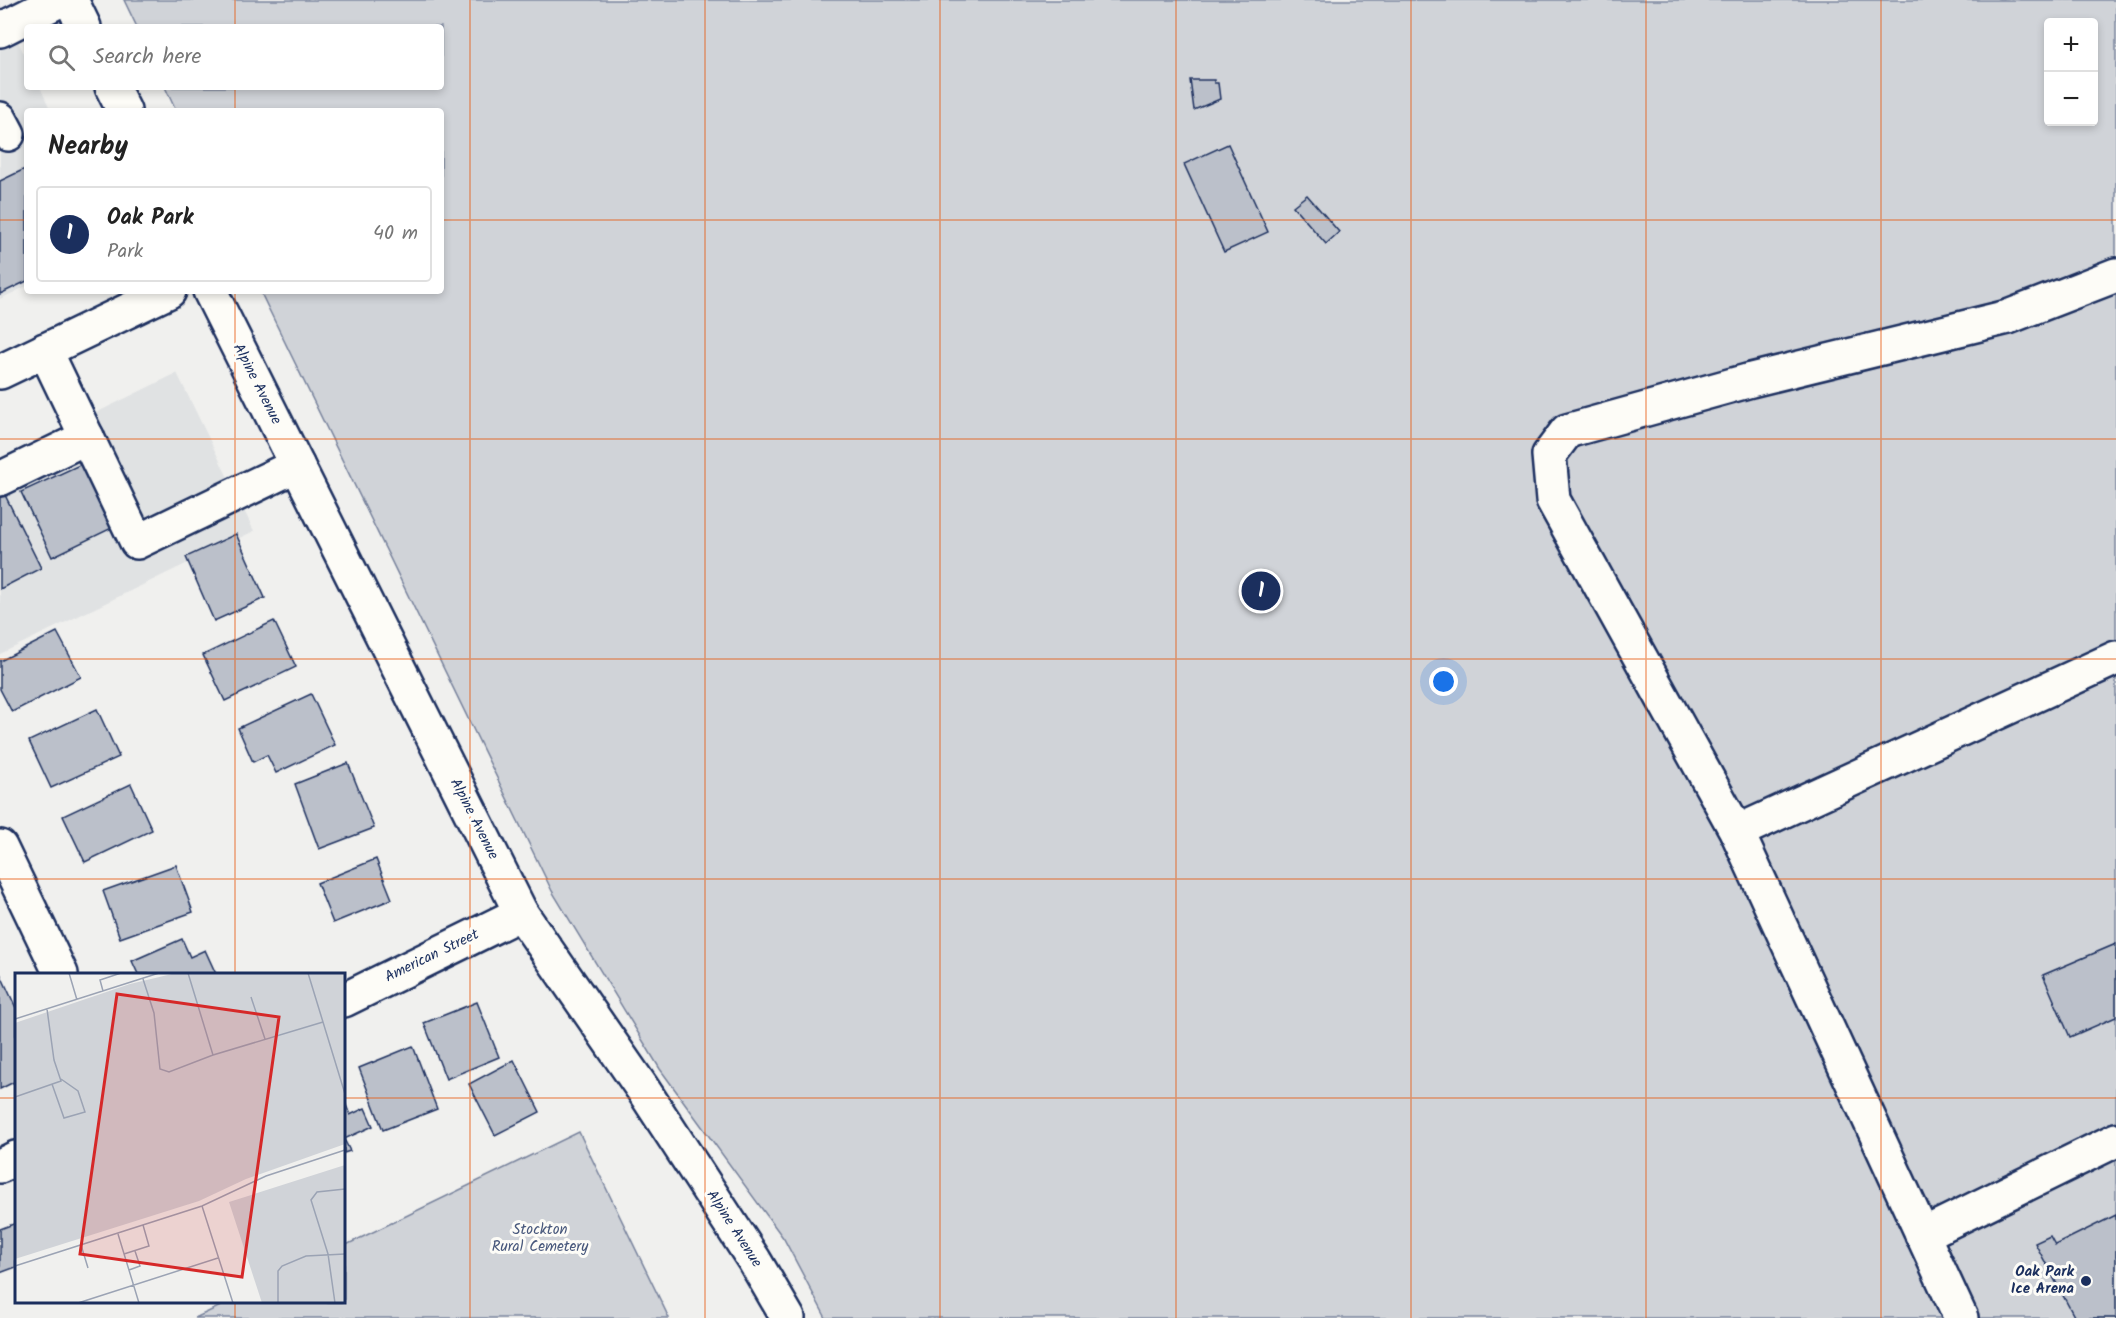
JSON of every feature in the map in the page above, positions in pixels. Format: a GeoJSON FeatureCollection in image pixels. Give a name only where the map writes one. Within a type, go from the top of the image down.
{"type":"FeatureCollection","features":[{"type":"Feature","properties":{"kind":"street"},"geometry":{"type":"LineString","coordinates":[[0,30],[60,0]]}},
{"type":"Feature","properties":{"kind":"street"},"geometry":{"type":"LineString","coordinates":[[71,0],[83,24]]}},
{"type":"Feature","properties":{"kind":"street"},"geometry":{"type":"LineString","coordinates":[[114,90],[122,108]]}},
{"type":"Feature","properties":{"kind":"street"},"geometry":{"type":"LineString","coordinates":[[1960,1318],[1737,832],[1553,500],[1549,455],[1566,431],[1751,380],[2008,317],[2116,275]]}},
{"type":"Feature","properties":{"kind":"street"},"geometry":{"type":"LineString","coordinates":[[0,372],[164,294]]}},
{"type":"Feature","properties":{"kind":"street","name":"Alpine Avenue"},"geometry":{"type":"LineString","coordinates":[[212,294],[521,913],[642,1088],[754,1260],[788,1318]]}},
{"type":"Feature","properties":{"kind":"street"},"geometry":{"type":"LineString","coordinates":[[45,350],[137,542],[297,465]]}},
{"type":"Feature","properties":{"kind":"street"},"geometry":{"type":"LineString","coordinates":[[0,479],[87,437]]}},
{"type":"Feature","properties":{"kind":"street"},"geometry":{"type":"LineString","coordinates":[[1737,832],[2116,658]]}},
{"type":"Feature","properties":{"kind":"street"},"geometry":{"type":"LineString","coordinates":[[0,847],[60,973]]}},
{"type":"Feature","properties":{"kind":"street","name":"American Street"},"geometry":{"type":"LineString","coordinates":[[345,1000],[521,913]]}},
{"type":"Feature","properties":{"kind":"street"},"geometry":{"type":"LineString","coordinates":[[1922,1235],[2116,1140]]}},
{"type":"Feature","properties":{"kind":"street"},"geometry":{"type":"LineString","coordinates":[[0,1166],[15,1158]]}},
{"type":"Feature","properties":{"kind":"shaded area"},"geometry":{"type":"Polygon","coordinates":[[[0,4],[24,54],[24,90],[41,90],[50,108],[24,108],[24,287],[0,299],[0,4]]]}},
{"type":"Feature","properties":{"kind":"shaded area"},"geometry":{"type":"Polygon","coordinates":[[[177,373],[254,531],[0,654],[0,460],[177,373]]]}},
{"type":"Feature","properties":{"kind":"green space"},"geometry":{"type":"Polygon","coordinates":[[[124,0],[2116,0],[2116,1318],[826,1318],[784,1239],[660,1069],[552,891],[261,294],[444,294],[444,108],[175,108],[166,90],[444,90],[444,24],[136,24],[124,0]]]}},
{"type":"Feature","properties":{"kind":"green space","name":"Stockton Rural Cemetery"},"geometry":{"type":"Polygon","coordinates":[[[579,1132],[669,1318],[195,1318],[227,1303],[345,1303],[345,1246],[579,1132]]]}},
{"type":"Feature","properties":{"kind":"building"},"geometry":{"type":"Polygon","coordinates":[[[1190,80],[1214,80],[1214,83],[1218,83],[1220,99],[1194,110],[1190,80]]]}},
{"type":"Feature","properties":{"kind":"building"},"geometry":{"type":"Polygon","coordinates":[[[1228,144],[1268,232],[1224,252],[1184,164],[1228,144]]]}},
{"type":"Feature","properties":{"kind":"building"},"geometry":{"type":"Polygon","coordinates":[[[24,169],[24,282],[0,294],[0,181],[24,169]]]}},
{"type":"Feature","properties":{"kind":"building"},"geometry":{"type":"Polygon","coordinates":[[[1307,195],[1339,232],[1326,244],[1293,206],[1307,195]]]}},
{"type":"Feature","properties":{"kind":"building"},"geometry":{"type":"Polygon","coordinates":[[[88,461],[118,525],[52,557],[21,492],[88,461]]]}},
{"type":"Feature","properties":{"kind":"building"},"geometry":{"type":"Polygon","coordinates":[[[3,491],[41,568],[0,589],[0,492],[3,491]]]}},
{"type":"Feature","properties":{"kind":"building"},"geometry":{"type":"Polygon","coordinates":[[[236,534],[265,598],[214,621],[186,557],[236,534]]]}},
{"type":"Feature","properties":{"kind":"building"},"geometry":{"type":"Polygon","coordinates":[[[274,621],[296,667],[225,701],[203,655],[274,621]]]}},
{"type":"Feature","properties":{"kind":"building"},"geometry":{"type":"Polygon","coordinates":[[[57,632],[81,677],[12,712],[0,689],[0,661],[57,632]]]}},
{"type":"Feature","properties":{"kind":"building"},"geometry":{"type":"Polygon","coordinates":[[[311,694],[335,745],[276,773],[267,755],[253,762],[238,728],[311,694]]]}},
{"type":"Feature","properties":{"kind":"building"},"geometry":{"type":"Polygon","coordinates":[[[97,709],[119,757],[51,788],[29,741],[97,709]]]}},
{"type":"Feature","properties":{"kind":"building"},"geometry":{"type":"Polygon","coordinates":[[[348,763],[374,828],[319,849],[295,784],[348,763]]]}},
{"type":"Feature","properties":{"kind":"building"},"geometry":{"type":"Polygon","coordinates":[[[131,784],[152,830],[85,862],[63,816],[131,784]]]}},
{"type":"Feature","properties":{"kind":"building"},"geometry":{"type":"Polygon","coordinates":[[[376,859],[392,899],[333,923],[317,883],[376,859]]]}},
{"type":"Feature","properties":{"kind":"building"},"geometry":{"type":"Polygon","coordinates":[[[176,865],[193,912],[120,938],[103,891],[176,865]]]}},
{"type":"Feature","properties":{"kind":"building"},"geometry":{"type":"Polygon","coordinates":[[[182,939],[190,957],[205,950],[216,973],[138,973],[132,961],[182,939]]]}},
{"type":"Feature","properties":{"kind":"building"},"geometry":{"type":"Polygon","coordinates":[[[2116,944],[2116,1017],[2070,1037],[2043,975],[2116,944]]]}},
{"type":"Feature","properties":{"kind":"building"},"geometry":{"type":"Polygon","coordinates":[[[0,973],[15,1006],[15,1082],[0,1089],[0,973]]]}},
{"type":"Feature","properties":{"kind":"building"},"geometry":{"type":"Polygon","coordinates":[[[477,1002],[499,1057],[446,1079],[424,1023],[477,1002]]]}},
{"type":"Feature","properties":{"kind":"building"},"geometry":{"type":"Polygon","coordinates":[[[413,1046],[437,1109],[383,1130],[359,1068],[413,1046]]]}},
{"type":"Feature","properties":{"kind":"building"},"geometry":{"type":"Polygon","coordinates":[[[514,1060],[540,1112],[495,1135],[469,1084],[514,1060]]]}},
{"type":"Feature","properties":{"kind":"building"},"geometry":{"type":"Polygon","coordinates":[[[345,1102],[350,1115],[365,1108],[373,1126],[345,1139],[345,1102]]]}},
{"type":"Feature","properties":{"kind":"building"},"geometry":{"type":"Polygon","coordinates":[[[345,1141],[350,1151],[345,1153],[345,1141]]]}},
{"type":"Feature","properties":{"kind":"building","name":"Oak Park Ice Arena"},"geometry":{"type":"Polygon","coordinates":[[[2116,1215],[2116,1318],[2075,1318],[2035,1243],[2050,1236],[2055,1245],[2116,1215]]]}},
{"type":"Feature","properties":{"kind":"building"},"geometry":{"type":"Polygon","coordinates":[[[15,1223],[15,1267],[0,1273],[0,1229],[15,1223]]]}},
{"type":"Feature","properties":{"kind":"place","name":"Oak Park"},"geometry":{"type":"Point","coordinates":[1261,591]}},
{"type":"Feature","properties":{"kind":"place","name":"Oak Park Ice Arena"},"geometry":{"type":"Point","coordinates":[2086,1281]}}]}
